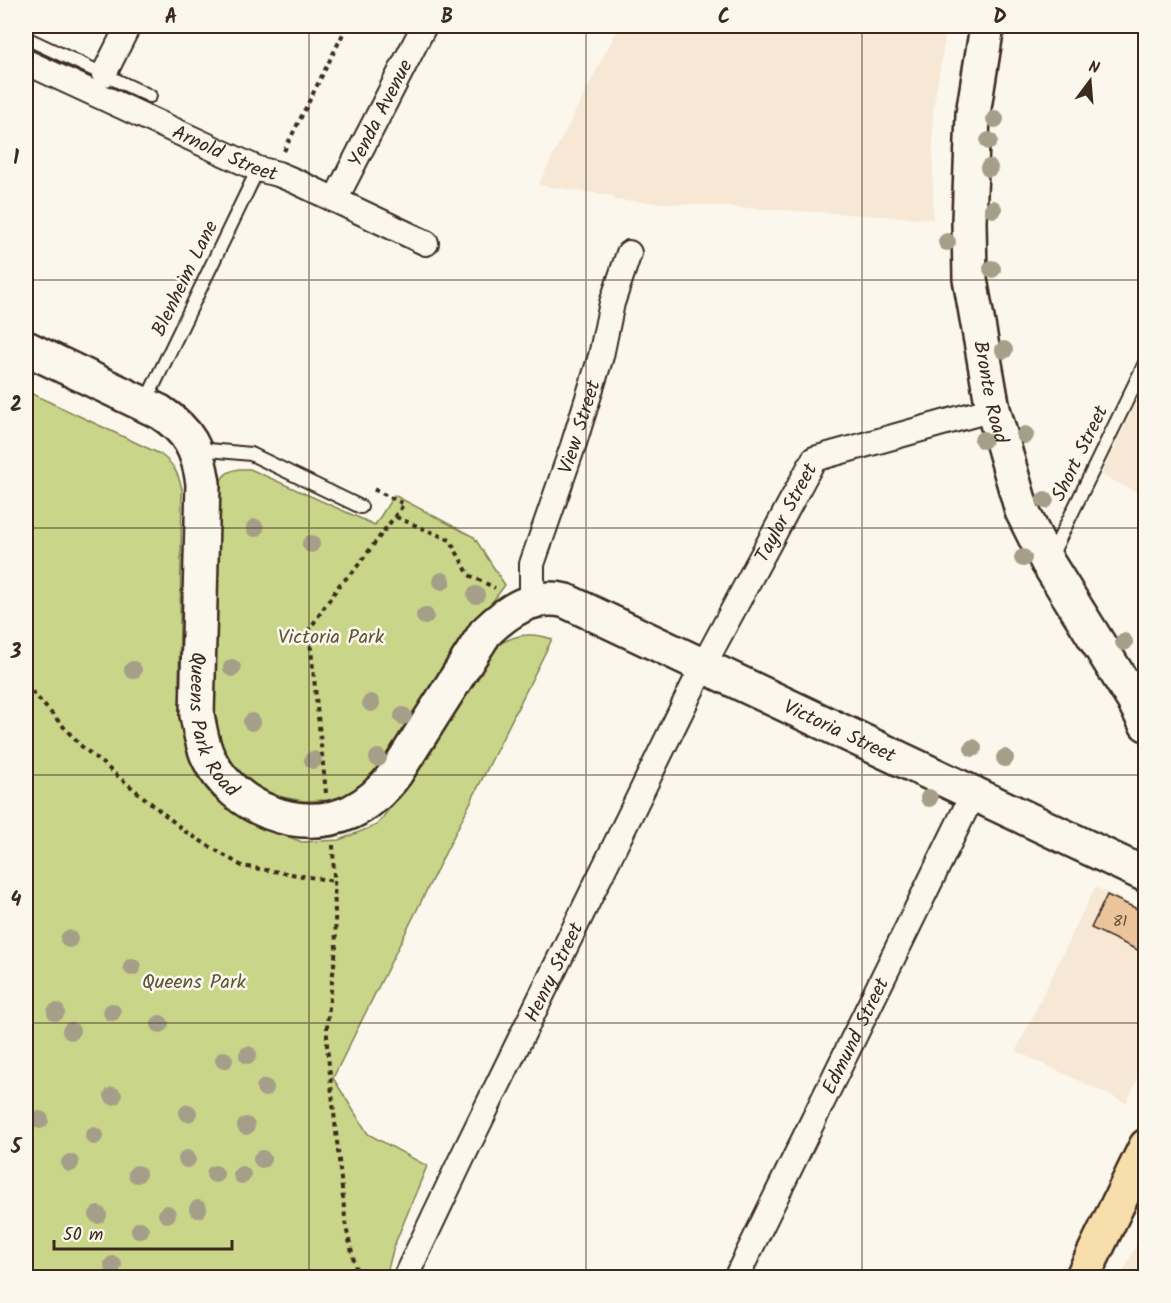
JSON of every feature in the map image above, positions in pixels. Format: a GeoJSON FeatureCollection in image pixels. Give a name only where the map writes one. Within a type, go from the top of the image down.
{"type":"FeatureCollection","features":[{"type":"Feature","properties":{"kind":"main road"},"geometry":{"type":"LineString","coordinates":[[1082,1278],[1146,1146]]}},
{"type":"Feature","properties":{"kind":"street"},"geometry":{"type":"LineString","coordinates":[[104,74],[128,26]]}},
{"type":"Feature","properties":{"kind":"street","name":"Yenda Avenue"},"geometry":{"type":"LineString","coordinates":[[335,200],[424,26]]}},
{"type":"Feature","properties":{"kind":"street","name":"Bronte Road"},"geometry":{"type":"LineString","coordinates":[[987,26],[973,114],[969,221],[970,279],[993,409],[1022,511],[1048,562],[1134,699],[1146,724]]}},
{"type":"Feature","properties":{"kind":"street","name":"Arnold Street"},"geometry":{"type":"LineString","coordinates":[[26,62],[426,243]]}},
{"type":"Feature","properties":{"kind":"street","name":"View Street"},"geometry":{"type":"LineString","coordinates":[[532,601],[532,564],[587,401],[601,356],[612,303],[629,253]]}},
{"type":"Feature","properties":{"kind":"street","name":"Queens Park Road"},"geometry":{"type":"LineString","coordinates":[[26,348],[144,404],[174,421],[187,434],[200,466],[203,504],[197,715],[201,738],[209,759],[236,794],[257,807],[275,815],[299,820],[332,817],[351,812],[383,789],[396,773],[485,633],[500,618],[532,601]]}},
{"type":"Feature","properties":{"kind":"street","name":"Taylor Street"},"geometry":{"type":"LineString","coordinates":[[703,666],[814,459],[993,409]]}},
{"type":"Feature","properties":{"kind":"street","name":"Victoria Street"},"geometry":{"type":"LineString","coordinates":[[532,601],[558,599],[566,601],[1146,875]]}},
{"type":"Feature","properties":{"kind":"street","name":"Henry Street"},"geometry":{"type":"LineString","coordinates":[[405,1278],[703,666]]}},
{"type":"Feature","properties":{"kind":"street","name":"Edmund Street"},"geometry":{"type":"LineString","coordinates":[[736,1278],[973,794]]}},
{"type":"Feature","properties":{"kind":"lane"},"geometry":{"type":"LineString","coordinates":[[26,38],[150,96]]}},
{"type":"Feature","properties":{"kind":"lane","name":"Blenheim Lane"},"geometry":{"type":"LineString","coordinates":[[144,404],[268,172]]}},
{"type":"Feature","properties":{"kind":"lane","name":"Short Street"},"geometry":{"type":"LineString","coordinates":[[1048,562],[1146,361]]}},
{"type":"Feature","properties":{"kind":"lane"},"geometry":{"type":"LineString","coordinates":[[194,448],[251,454],[361,507]]}},
{"type":"Feature","properties":{"kind":"path"},"geometry":{"type":"LineString","coordinates":[[268,172],[277,165],[347,26]]}},
{"type":"Feature","properties":{"kind":"path"},"geometry":{"type":"LineString","coordinates":[[358,1278],[346,1227],[327,1046],[327,1024],[336,948],[332,817],[326,792],[309,630],[340,584],[353,572],[404,504],[370,488]]}},
{"type":"Feature","properties":{"kind":"path"},"geometry":{"type":"LineString","coordinates":[[396,517],[450,540],[469,575],[497,589]]}},
{"type":"Feature","properties":{"kind":"path"},"geometry":{"type":"LineString","coordinates":[[26,685],[80,745],[186,832],[242,866],[334,881]]}},
{"type":"Feature","properties":{"kind":"shaded area"},"geometry":{"type":"Polygon","coordinates":[[[619,26],[947,26],[933,110],[933,219],[613,200],[614,196],[538,185],[619,26]]]}},
{"type":"Feature","properties":{"kind":"shaded area"},"geometry":{"type":"Polygon","coordinates":[[[1145,384],[1145,496],[1101,475],[1145,384]]]}},
{"type":"Feature","properties":{"kind":"shaded area"},"geometry":{"type":"Polygon","coordinates":[[[1095,887],[1145,910],[1145,1064],[1126,1103],[1016,1051],[1095,887]]]}},
{"type":"Feature","properties":{"kind":"shaded area"},"geometry":{"type":"Polygon","coordinates":[[[1145,1226],[1145,1277],[1121,1277],[1145,1226]]]}},
{"type":"Feature","properties":{"kind":"green space","name":"Queens Park"},"geometry":{"type":"Polygon","coordinates":[[[26,391],[160,454],[175,469],[182,489],[179,683],[188,747],[196,775],[214,798],[250,822],[302,842],[339,840],[377,825],[428,758],[493,647],[508,640],[529,635],[552,639],[333,1078],[368,1134],[427,1166],[394,1246],[386,1277],[26,1278],[26,391]]]}},
{"type":"Feature","properties":{"kind":"green space","name":"Victoria Park"},"geometry":{"type":"Polygon","coordinates":[[[239,469],[250,469],[375,525],[394,495],[474,537],[505,585],[476,624],[405,744],[359,794],[328,800],[304,801],[276,796],[256,785],[238,771],[224,753],[212,708],[217,487],[225,475],[239,469]]]}},
{"type":"Feature","properties":{"kind":"building"},"geometry":{"type":"Polygon","coordinates":[[[1107,895],[1146,913],[1146,954],[1091,928],[1107,895]]]}}]}
